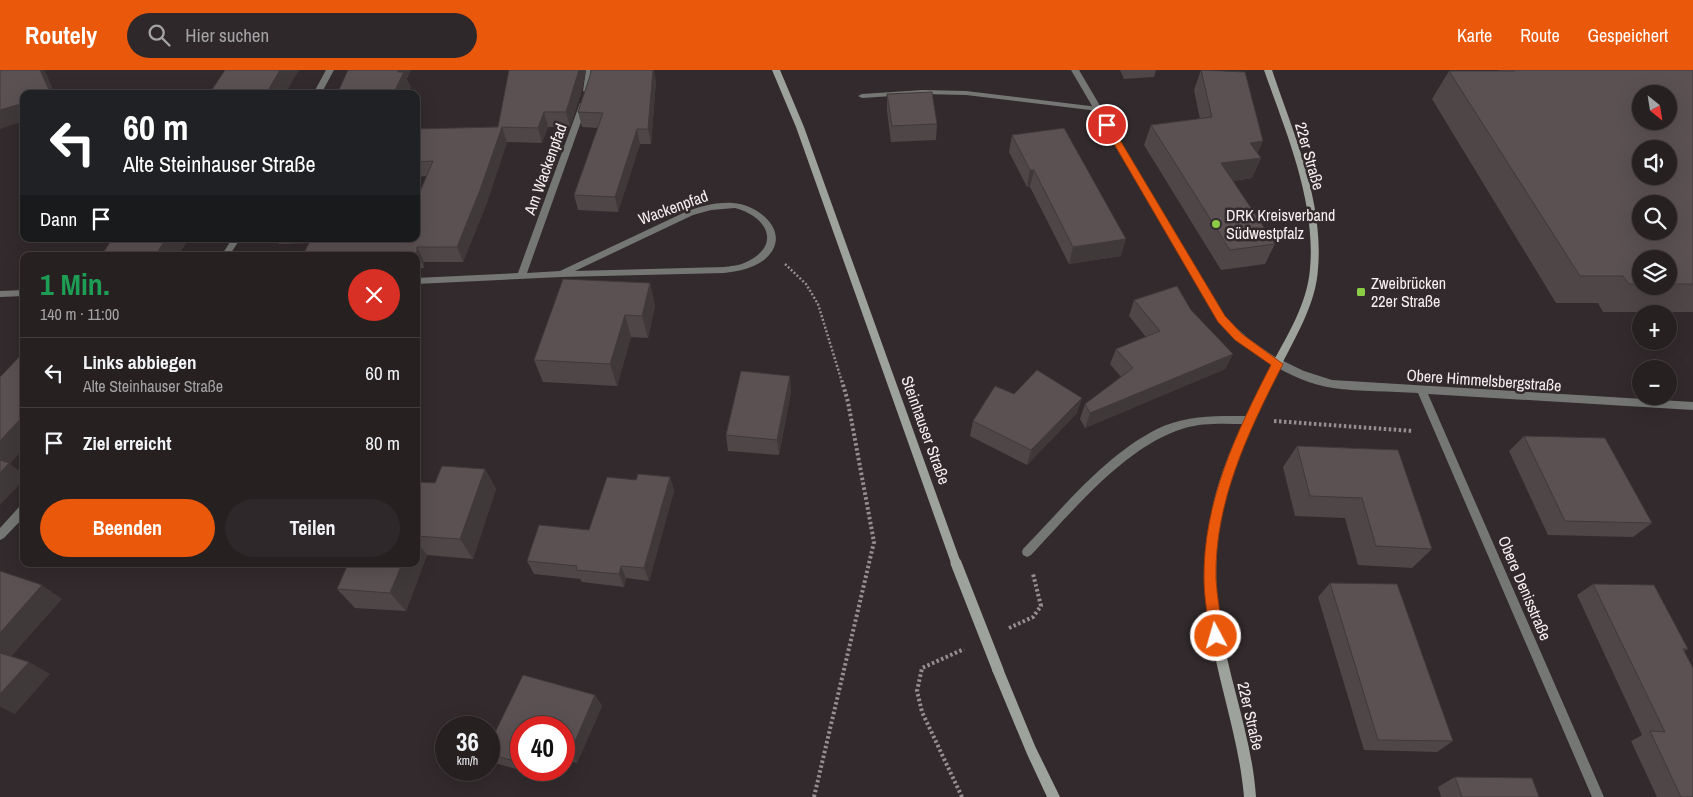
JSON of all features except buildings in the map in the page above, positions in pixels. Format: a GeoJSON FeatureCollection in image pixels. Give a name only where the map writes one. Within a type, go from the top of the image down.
{"type":"FeatureCollection","features":[{"type":"Feature","properties":{"kind":"street"},"geometry":{"type":"LineString","coordinates":[[319,90],[330,70]]}},
{"type":"Feature","properties":{"kind":"street","name":"Am Wackenpfad"},"geometry":{"type":"LineString","coordinates":[[522,276],[578,122],[588,90],[590,70]]}},
{"type":"Feature","properties":{"kind":"street","name":"Steinhauser Straße"},"geometry":{"type":"LineString","coordinates":[[776,70],[800,127],[956,563],[1031,750],[1054,797]]}},
{"type":"Feature","properties":{"kind":"street","name":"Obere Himmelsbergstraße"},"geometry":{"type":"LineString","coordinates":[[1075,70],[1221,319],[1239,337],[1277,364],[1307,378],[1332,384],[1422,391],[1693,406]]}},
{"type":"Feature","properties":{"kind":"street","name":"22er Straße"},"geometry":{"type":"LineString","coordinates":[[1250,797],[1249,773],[1216,636],[1210,578],[1215,519],[1227,478],[1249,420],[1307,302],[1314,270],[1314,234],[1294,151],[1268,70]]}},
{"type":"Feature","properties":{"kind":"street"},"geometry":{"type":"LineString","coordinates":[[862,96],[923,92],[966,94],[1098,109]]}},
{"type":"Feature","properties":{"kind":"street","name":"Wackenpfad"},"geometry":{"type":"LineString","coordinates":[[420,281],[560,274],[724,270],[746,266],[764,254],[772,239],[769,224],[758,213],[741,206],[719,205],[692,213],[629,240],[560,274]]}},
{"type":"Feature","properties":{"kind":"street"},"geometry":{"type":"LineString","coordinates":[[0,294],[20,294]]}},
{"type":"Feature","properties":{"kind":"street","name":"Obere Denisstraße"},"geometry":{"type":"LineString","coordinates":[[1422,391],[1598,797]]}},
{"type":"Feature","properties":{"kind":"street"},"geometry":{"type":"LineString","coordinates":[[1027,552],[1120,460],[1153,437],[1183,424],[1217,420],[1249,420]]}},
{"type":"Feature","properties":{"kind":"street"},"geometry":{"type":"LineString","coordinates":[[0,535],[20,513]]}},
{"type":"Feature","properties":{"kind":"path"},"geometry":{"type":"LineString","coordinates":[[764,254],[784,263],[795,273],[806,284],[818,304],[848,402],[874,542],[814,797]]}},
{"type":"Feature","properties":{"kind":"path"},"geometry":{"type":"LineString","coordinates":[[1249,420],[1440,433]]}},
{"type":"Feature","properties":{"kind":"place","name":"DRK Kreisverband Südwestpfalz"},"geometry":{"type":"Point","coordinates":[1216,224]}},
{"type":"Feature","properties":{"kind":"place","name":"Zweibrücken 22er Straße"},"geometry":{"type":"Point","coordinates":[1361,292]}},
{"type":"Feature","properties":{"kind":"route"},"geometry":{"type":"LineString","coordinates":[[1107,125],[1221,319],[1239,337],[1277,364],[1249,420],[1227,478],[1215,519],[1210,578],[1216,636]]}}]}
